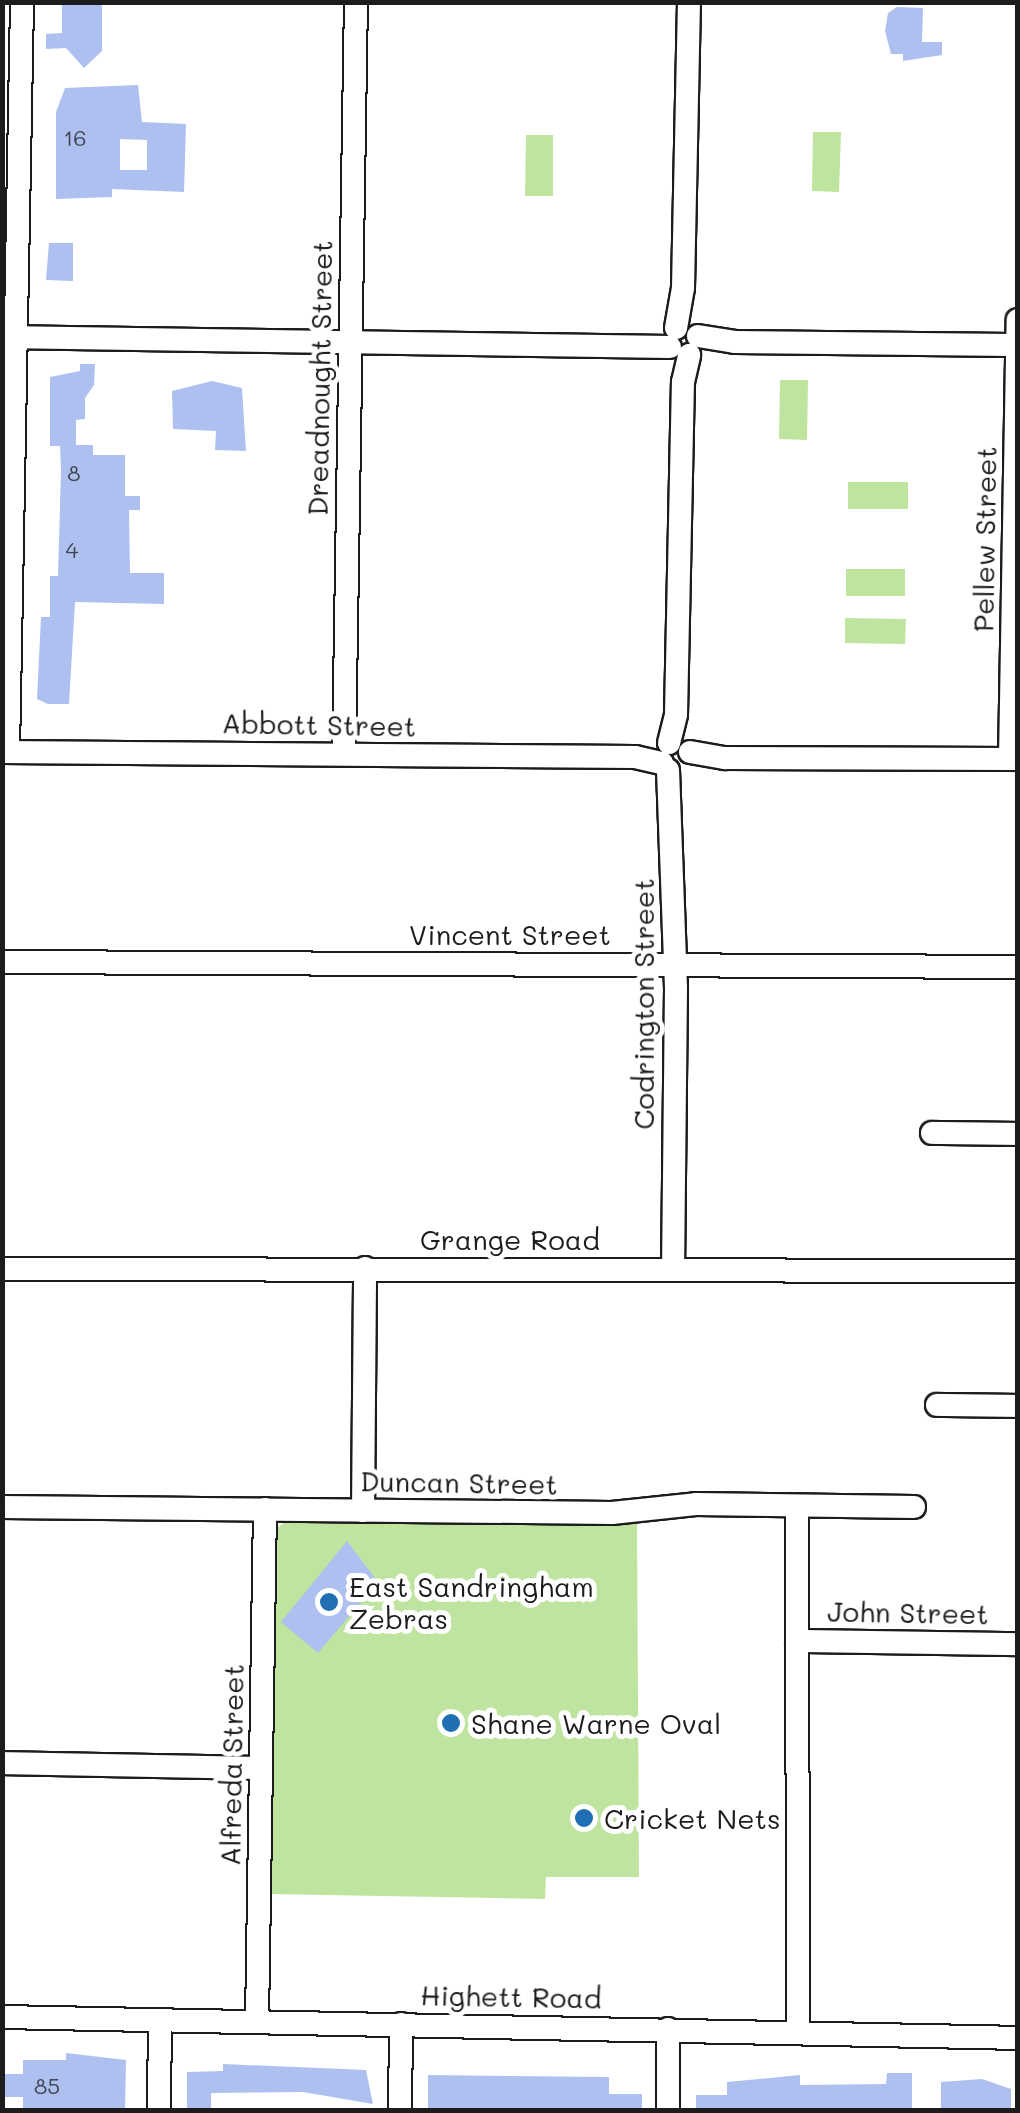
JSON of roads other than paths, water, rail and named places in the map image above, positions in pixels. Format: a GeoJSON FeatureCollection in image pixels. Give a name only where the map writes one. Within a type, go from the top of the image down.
{"type":"FeatureCollection","features":[{"type":"Feature","properties":{"kind":"street"},"geometry":{"type":"LineString","coordinates":[[5,752],[9,337],[22,2]]}},
{"type":"Feature","properties":{"kind":"street","name":"Dreadnought Street"},"geometry":{"type":"LineString","coordinates":[[344,754],[356,2]]}},
{"type":"Feature","properties":{"kind":"street","name":"Codrington Street"},"geometry":{"type":"LineString","coordinates":[[673,1269],[674,799],[690,2]]}},
{"type":"Feature","properties":{"kind":"street","name":"Pellew Street"},"geometry":{"type":"LineString","coordinates":[[1014,759],[1018,320]]}},
{"type":"Feature","properties":{"kind":"street"},"geometry":{"type":"LineString","coordinates":[[9,337],[1017,344]]}},
{"type":"Feature","properties":{"kind":"street","name":"Abbott Street"},"geometry":{"type":"LineString","coordinates":[[5,752],[1014,759]]}},
{"type":"Feature","properties":{"kind":"street","name":"Vincent Street"},"geometry":{"type":"LineString","coordinates":[[2,962],[1018,967]]}},
{"type":"Feature","properties":{"kind":"street"},"geometry":{"type":"LineString","coordinates":[[932,1133],[1018,1134]]}},
{"type":"Feature","properties":{"kind":"street"},"geometry":{"type":"LineString","coordinates":[[363,1511],[364,1268]]}},
{"type":"Feature","properties":{"kind":"street","name":"Grange Road"},"geometry":{"type":"LineString","coordinates":[[2,1269],[1018,1271]]}},
{"type":"Feature","properties":{"kind":"street"},"geometry":{"type":"LineString","coordinates":[[937,1405],[1018,1406]]}},
{"type":"Feature","properties":{"kind":"street"},"geometry":{"type":"LineString","coordinates":[[797,1506],[798,2032]]}},
{"type":"Feature","properties":{"kind":"street","name":"Duncan Street"},"geometry":{"type":"LineString","coordinates":[[2,1507],[363,1511],[914,1507]]}},
{"type":"Feature","properties":{"kind":"street","name":"Alfreda Street"},"geometry":{"type":"LineString","coordinates":[[258,2022],[265,1510]]}},
{"type":"Feature","properties":{"kind":"street","name":"John Street"},"geometry":{"type":"LineString","coordinates":[[797,1641],[1018,1644]]}},
{"type":"Feature","properties":{"kind":"street"},"geometry":{"type":"LineString","coordinates":[[2,1763],[261,1768]]}},
{"type":"Feature","properties":{"kind":"street","name":"Highett Road"},"geometry":{"type":"LineString","coordinates":[[2,2017],[1018,2038]]}},
{"type":"Feature","properties":{"kind":"street"},"geometry":{"type":"LineString","coordinates":[[159,2110],[160,2020]]}},
{"type":"Feature","properties":{"kind":"street"},"geometry":{"type":"LineString","coordinates":[[400,2024],[400,2110]]}},
{"type":"Feature","properties":{"kind":"street"},"geometry":{"type":"LineString","coordinates":[[668,2029],[668,2110]]}},
{"type":"Feature","properties":{"kind":"place","name":"East Sandringham Zebras"},"geometry":{"type":"Point","coordinates":[329,1602]}},
{"type":"Feature","properties":{"kind":"place","name":"Shane Warne Oval"},"geometry":{"type":"Point","coordinates":[451,1723]}},
{"type":"Feature","properties":{"kind":"place","name":"Cricket Nets"},"geometry":{"type":"Point","coordinates":[584,1818]}}]}
